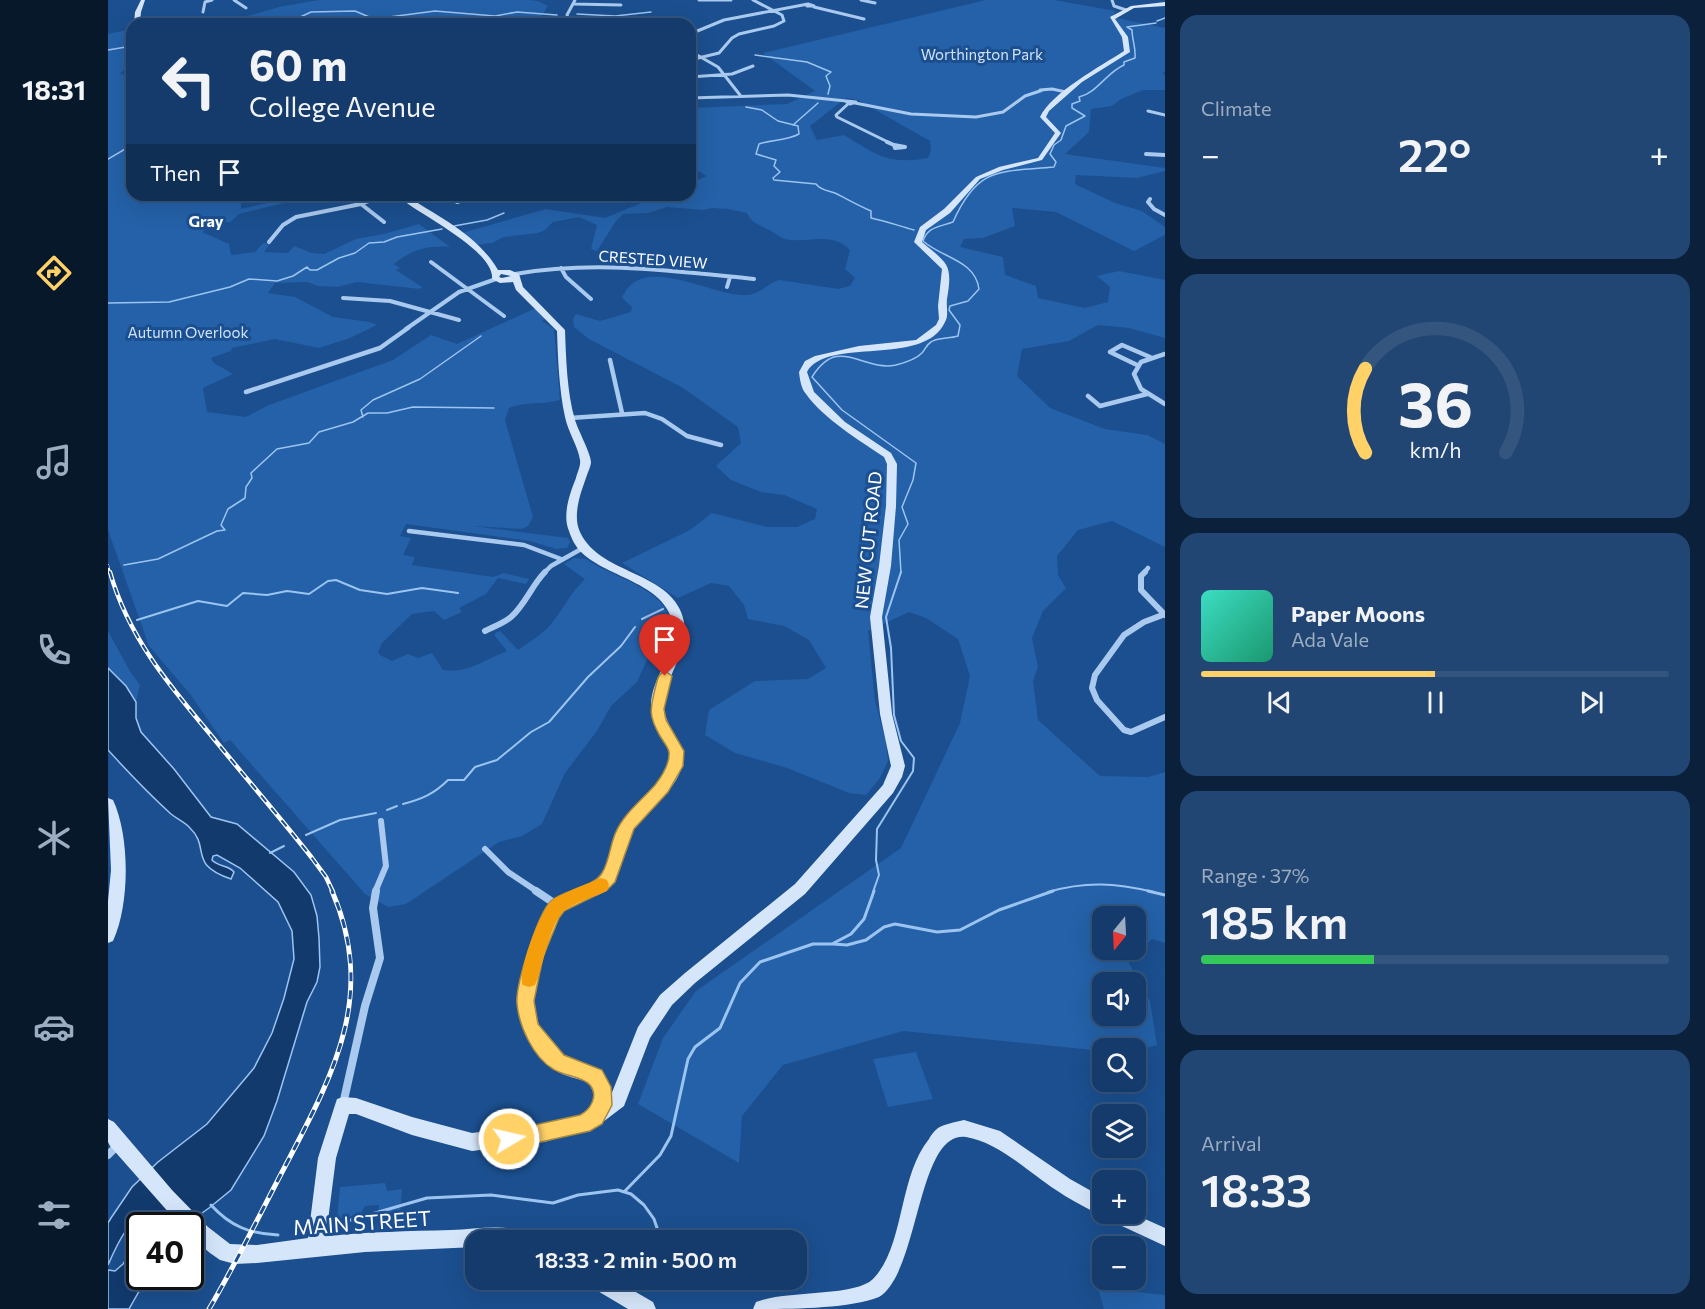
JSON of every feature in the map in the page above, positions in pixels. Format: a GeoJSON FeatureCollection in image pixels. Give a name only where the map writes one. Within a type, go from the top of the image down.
{"type":"FeatureCollection","features":[{"type":"Feature","properties":{"kind":"street"},"geometry":{"type":"LineString","coordinates":[[138,18],[143,0]]}},
{"type":"Feature","properties":{"kind":"street"},"geometry":{"type":"LineString","coordinates":[[203,12],[205,2],[212,0]]}},
{"type":"Feature","properties":{"kind":"street"},"geometry":{"type":"LineString","coordinates":[[234,0],[246,8]]}},
{"type":"Feature","properties":{"kind":"street"},"geometry":{"type":"LineString","coordinates":[[699,0],[731,0]]}},
{"type":"Feature","properties":{"kind":"street"},"geometry":{"type":"LineString","coordinates":[[696,59],[722,52],[729,40],[738,34],[783,22],[784,16],[753,0]]}},
{"type":"Feature","properties":{"kind":"street"},"geometry":{"type":"LineString","coordinates":[[861,0],[875,3]]}},
{"type":"Feature","properties":{"kind":"street"},"geometry":{"type":"LineString","coordinates":[[1112,0],[1114,6],[1126,10],[1138,6],[1165,4]]}},
{"type":"Feature","properties":{"kind":"street"},"geometry":{"type":"LineString","coordinates":[[569,18],[568,13],[575,2],[621,6]]}},
{"type":"Feature","properties":{"kind":"street"},"geometry":{"type":"LineString","coordinates":[[696,32],[724,20],[807,6],[864,19]]}},
{"type":"Feature","properties":{"kind":"street","name":"NEW CUT ROAD"},"geometry":{"type":"LineString","coordinates":[[599,1112],[615,1105],[618,1100],[644,1033],[666,1000],[800,889],[876,803],[895,777],[898,766],[886,714],[876,625],[890,521],[892,464],[888,455],[842,424],[810,394],[803,372],[808,363],[818,358],[859,349],[908,345],[919,342],[935,330],[943,319],[946,269],[940,261],[920,245],[918,238],[920,234],[926,226],[947,211],[978,178],[1001,168],[1035,161],[1044,155],[1058,133],[1043,115],[1066,92],[1127,52],[1125,37],[1111,20],[1126,10]]}},
{"type":"Feature","properties":{"kind":"street"},"geometry":{"type":"LineString","coordinates":[[696,54],[704,57],[726,75],[740,95]]}},
{"type":"Feature","properties":{"kind":"street"},"geometry":{"type":"LineString","coordinates":[[696,77],[726,75],[741,72],[753,66]]}},
{"type":"Feature","properties":{"kind":"street"},"geometry":{"type":"LineString","coordinates":[[894,145],[836,115],[846,103],[852,100],[855,103],[911,114],[976,117],[997,114],[1011,108],[1025,96],[1043,90],[1066,92]]}},
{"type":"Feature","properties":{"kind":"street"},"geometry":{"type":"LineString","coordinates":[[696,98],[788,95],[846,103]]}},
{"type":"Feature","properties":{"kind":"street"},"geometry":{"type":"LineString","coordinates":[[1148,111],[1165,115]]}},
{"type":"Feature","properties":{"kind":"street"},"geometry":{"type":"LineString","coordinates":[[1146,154],[1165,155]]}},
{"type":"Feature","properties":{"kind":"street"},"geometry":{"type":"LineString","coordinates":[[1150,199],[1148,202],[1151,206],[1165,215]]}},
{"type":"Feature","properties":{"kind":"street"},"geometry":{"type":"LineString","coordinates":[[269,242],[283,225],[296,217],[369,201]]}},
{"type":"Feature","properties":{"kind":"street"},"geometry":{"type":"LineString","coordinates":[[343,1105],[356,1106],[412,1126],[472,1142],[488,1142],[544,1133],[583,1124],[599,1112],[603,1099],[599,1082],[589,1073],[565,1067],[553,1059],[534,1035],[526,1014],[525,1001],[535,957],[547,922],[558,906],[601,885],[610,877],[623,835],[629,824],[671,776],[677,759],[676,751],[659,720],[657,709],[659,695],[681,632],[676,613],[666,598],[654,587],[606,565],[583,548],[575,537],[572,512],[575,490],[586,462],[570,418],[562,360],[561,330],[519,288],[512,274],[493,265],[462,237],[409,201]]}},
{"type":"Feature","properties":{"kind":"street"},"geometry":{"type":"LineString","coordinates":[[361,204],[384,222]]}},
{"type":"Feature","properties":{"kind":"street"},"geometry":{"type":"LineString","coordinates":[[431,262],[504,316]]}},
{"type":"Feature","properties":{"kind":"street"},"geometry":{"type":"LineString","coordinates":[[493,265],[498,278],[519,288]]}},
{"type":"Feature","properties":{"kind":"street","name":"CRESTED VIEW"},"geometry":{"type":"LineString","coordinates":[[512,274],[603,265],[754,279]]}},
{"type":"Feature","properties":{"kind":"street"},"geometry":{"type":"LineString","coordinates":[[561,268],[566,277],[591,299]]}},
{"type":"Feature","properties":{"kind":"street"},"geometry":{"type":"LineString","coordinates":[[246,392],[380,348],[466,288],[512,274]]}},
{"type":"Feature","properties":{"kind":"street"},"geometry":{"type":"LineString","coordinates":[[727,287],[730,277]]}},
{"type":"Feature","properties":{"kind":"street"},"geometry":{"type":"LineString","coordinates":[[344,298],[390,301],[459,320]]}},
{"type":"Feature","properties":{"kind":"street"},"geometry":{"type":"LineString","coordinates":[[1137,364],[1110,352],[1122,345],[1150,357]]}},
{"type":"Feature","properties":{"kind":"street"},"geometry":{"type":"LineString","coordinates":[[1165,354],[1150,357],[1137,364],[1134,374],[1135,380],[1147,394],[1165,404]]}},
{"type":"Feature","properties":{"kind":"street"},"geometry":{"type":"LineString","coordinates":[[612,362],[622,413]]}},
{"type":"Feature","properties":{"kind":"street"},"geometry":{"type":"LineString","coordinates":[[1088,396],[1100,406],[1147,394]]}},
{"type":"Feature","properties":{"kind":"street"},"geometry":{"type":"LineString","coordinates":[[570,418],[622,413],[650,414],[667,422],[687,436],[721,445]]}},
{"type":"Feature","properties":{"kind":"street"},"geometry":{"type":"LineString","coordinates":[[409,531],[524,545],[561,559]]}},
{"type":"Feature","properties":{"kind":"street"},"geometry":{"type":"LineString","coordinates":[[485,631],[509,619],[524,603],[535,582],[561,559],[583,548]]}},
{"type":"Feature","properties":{"kind":"street"},"geometry":{"type":"LineString","coordinates":[[1148,568],[1141,576],[1141,590],[1165,615],[1144,622],[1124,636],[1095,675],[1092,688],[1097,700],[1121,727],[1128,731],[1165,717]]}},
{"type":"Feature","properties":{"kind":"street"},"geometry":{"type":"LineString","coordinates":[[108,804],[116,837],[117,863],[116,897],[108,936]]}},
{"type":"Feature","properties":{"kind":"street"},"geometry":{"type":"LineString","coordinates":[[316,1247],[327,1158],[343,1105],[365,1006],[380,958],[373,908],[375,893],[386,866],[381,820]]}},
{"type":"Feature","properties":{"kind":"street"},"geometry":{"type":"LineString","coordinates":[[485,849],[508,872],[558,906]]}},
{"type":"Feature","properties":{"kind":"street","name":"MAIN STREET"},"geometry":{"type":"LineString","coordinates":[[108,1128],[113,1150],[137,1166],[205,1236],[228,1254],[465,1239]]}},
{"type":"Feature","properties":{"kind":"street"},"geometry":{"type":"LineString","coordinates":[[763,1309],[792,1303],[860,1297],[881,1284],[906,1228],[925,1158],[939,1138],[954,1130],[972,1129],[987,1134],[1092,1201]]}},
{"type":"Feature","properties":{"kind":"street"},"geometry":{"type":"LineString","coordinates":[[1137,1224],[1165,1237]]}},
{"type":"Feature","properties":{"kind":"street"},"geometry":{"type":"LineString","coordinates":[[615,1290],[646,1309]]}},
{"type":"Feature","properties":{"kind":"green space"},"geometry":{"type":"Polygon","coordinates":[[[319,0],[527,0],[538,1],[548,6],[540,18],[241,18],[279,7],[319,0]]]}},
{"type":"Feature","properties":{"kind":"green space","name":"Worthington Park"},"geometry":{"type":"Polygon","coordinates":[[[986,0],[1054,0],[1116,11],[1112,17],[1165,28],[1165,72],[1162,73],[1165,75],[1165,90],[1143,90],[1121,99],[1112,106],[1091,109],[1089,132],[1065,154],[1165,168],[1165,171],[1137,178],[1076,175],[1075,184],[1115,203],[1142,211],[1165,227],[1165,235],[1134,251],[1056,212],[1012,208],[1015,226],[983,238],[964,239],[960,247],[1003,257],[1005,275],[1036,286],[1038,298],[1085,308],[1108,302],[1110,287],[1097,276],[1119,271],[1165,280],[1165,338],[1129,328],[1098,325],[1069,341],[1022,349],[1017,376],[1050,408],[1105,429],[1147,435],[1165,444],[1165,547],[1112,521],[1078,530],[1057,556],[1058,575],[1066,588],[1043,611],[1032,638],[1038,667],[1033,681],[1038,720],[1100,776],[1148,777],[1165,772],[1165,943],[1152,939],[1146,944],[1146,906],[1092,906],[1092,960],[1129,960],[1134,972],[1092,972],[1092,1026],[1146,1026],[1146,994],[1150,1001],[1157,1045],[1146,1048],[1146,1038],[1092,1038],[1092,1050],[903,1031],[783,1065],[742,1116],[739,1163],[638,1104],[663,1038],[696,991],[901,848],[960,723],[970,676],[958,639],[926,618],[909,612],[868,631],[875,701],[886,742],[888,761],[880,778],[866,795],[849,793],[787,768],[735,753],[705,735],[709,710],[755,681],[808,679],[826,668],[809,640],[784,626],[748,619],[744,605],[729,586],[711,583],[678,598],[622,563],[690,530],[712,513],[767,527],[797,527],[815,519],[817,509],[784,495],[761,492],[731,480],[716,466],[741,443],[738,427],[683,388],[589,339],[574,327],[573,319],[576,314],[600,321],[631,312],[632,307],[622,298],[631,284],[645,278],[661,277],[732,294],[746,295],[756,293],[780,280],[838,289],[850,286],[855,278],[845,269],[850,250],[843,244],[829,239],[787,239],[756,223],[747,213],[712,208],[703,210],[667,207],[648,213],[623,214],[597,251],[591,249],[597,225],[579,217],[553,222],[538,233],[504,237],[492,243],[476,245],[462,233],[546,209],[605,218],[646,201],[696,201],[696,181],[707,176],[696,170],[696,108],[787,104],[815,91],[763,53],[986,0]],[[846,98],[810,126],[817,140],[844,135],[883,157],[893,159],[928,158],[931,150],[930,141],[858,100],[846,98]]]}},
{"type":"Feature","properties":{"kind":"green space","name":"Autumn Overlook"},"geometry":{"type":"Polygon","coordinates":[[[126,30],[126,69],[120,73],[126,76],[126,201],[241,201],[241,209],[276,201],[292,201],[239,214],[230,222],[218,222],[202,232],[229,244],[231,255],[255,252],[263,243],[270,244],[264,252],[288,253],[294,246],[312,253],[324,254],[356,239],[419,224],[450,247],[420,249],[394,264],[400,268],[396,270],[422,287],[420,289],[357,282],[338,287],[318,286],[307,282],[275,283],[268,293],[295,297],[333,317],[377,325],[350,338],[319,348],[275,339],[232,348],[231,351],[211,358],[214,363],[233,374],[203,388],[207,412],[246,417],[269,405],[393,360],[431,335],[457,344],[536,308],[546,318],[542,321],[554,329],[560,400],[509,408],[505,420],[533,517],[528,526],[522,529],[473,526],[568,538],[570,542],[567,548],[556,549],[530,541],[406,524],[400,536],[411,538],[403,555],[415,557],[412,565],[493,577],[504,573],[529,579],[526,584],[498,578],[486,594],[459,608],[462,612],[444,620],[434,611],[412,614],[382,643],[378,652],[380,655],[392,661],[408,654],[418,658],[432,653],[443,670],[460,670],[507,651],[495,636],[495,633],[500,631],[518,650],[546,629],[585,579],[564,564],[574,558],[586,559],[647,591],[668,613],[671,628],[668,646],[639,641],[648,658],[637,682],[611,706],[597,731],[565,773],[542,824],[522,836],[499,842],[406,904],[388,907],[365,894],[230,740],[224,743],[190,694],[149,646],[108,530],[108,34],[126,30]]]}},
{"type":"Feature","properties":{"kind":"green space"},"geometry":{"type":"Polygon","coordinates":[[[108,631],[140,685],[136,702],[126,686],[108,668],[108,631]]]}},
{"type":"Feature","properties":{"kind":"green space"},"geometry":{"type":"Polygon","coordinates":[[[916,1052],[933,1099],[888,1107],[873,1059],[916,1052]]]}},
{"type":"Feature","properties":{"kind":"green space"},"geometry":{"type":"Polygon","coordinates":[[[385,1183],[387,1191],[402,1189],[399,1228],[377,1230],[379,1205],[365,1206],[360,1215],[337,1219],[340,1187],[385,1183]]]}},
{"type":"Feature","properties":{"kind":"green space"},"geometry":{"type":"Polygon","coordinates":[[[1099,1290],[1165,1295],[1165,1309],[1104,1309],[1099,1290]]]}},
{"type":"Feature","properties":{"kind":"shaded area"},"geometry":{"type":"Polygon","coordinates":[[[108,668],[126,686],[136,702],[136,718],[141,732],[174,769],[211,817],[237,824],[294,872],[311,895],[317,916],[320,967],[317,982],[307,1002],[264,1136],[231,1190],[203,1212],[126,1212],[126,1231],[108,1265],[108,1223],[132,1187],[158,1162],[207,1124],[254,1068],[272,1033],[294,959],[292,931],[278,902],[240,868],[217,855],[213,856],[212,860],[234,872],[231,879],[209,868],[204,862],[196,835],[186,824],[171,814],[108,750],[108,668]]]}},
{"type":"Feature","properties":{"kind":"shaded area"},"geometry":{"type":"Polygon","coordinates":[[[126,1259],[126,1290],[140,1290],[129,1309],[108,1309],[108,1270],[115,1271],[126,1259]]]}},
{"type":"Feature","properties":{"kind":"waterway"},"geometry":{"type":"LineString","coordinates":[[298,18],[311,12],[355,11],[372,18]]}},
{"type":"Feature","properties":{"kind":"waterway"},"geometry":{"type":"LineString","coordinates":[[382,18],[435,11],[495,16],[517,12],[557,15]]}},
{"type":"Feature","properties":{"kind":"waterway"},"geometry":{"type":"LineString","coordinates":[[577,14],[615,16],[651,12]]}},
{"type":"Feature","properties":{"kind":"waterway"},"geometry":{"type":"LineString","coordinates":[[1157,21],[1165,18]]}},
{"type":"Feature","properties":{"kind":"waterway"},"geometry":{"type":"LineString","coordinates":[[901,572],[899,540],[908,524],[902,507],[913,480],[916,463],[842,410],[812,377],[822,364],[832,358],[841,356],[883,366],[896,365],[917,357],[934,340],[958,336],[960,325],[949,310],[950,306],[968,301],[979,289],[976,279],[957,260],[923,241],[925,236],[935,228],[953,222],[972,190],[992,175],[1054,167],[1056,162],[1050,154],[1054,145],[1061,140],[1066,126],[1085,116],[1072,108],[1072,104],[1080,101],[1079,97],[1091,91],[1112,72],[1124,65],[1124,62],[1135,58],[1132,30],[1127,27],[1156,23]]}},
{"type":"Feature","properties":{"kind":"waterway"},"geometry":{"type":"LineString","coordinates":[[108,50],[126,47]]}},
{"type":"Feature","properties":{"kind":"waterway"},"geometry":{"type":"LineString","coordinates":[[755,55],[807,62],[831,72],[826,76],[830,86],[828,94]]}},
{"type":"Feature","properties":{"kind":"waterway"},"geometry":{"type":"LineString","coordinates":[[793,125],[818,103]]}},
{"type":"Feature","properties":{"kind":"waterway"},"geometry":{"type":"LineString","coordinates":[[746,107],[762,110],[778,121],[793,125]]}},
{"type":"Feature","properties":{"kind":"waterway"},"geometry":{"type":"LineString","coordinates":[[793,125],[798,126],[799,134],[759,144],[756,154],[776,160],[774,166],[780,172],[773,178],[774,180],[816,184],[871,211],[871,218],[914,230]]}},
{"type":"Feature","properties":{"kind":"waterway"},"geometry":{"type":"LineString","coordinates":[[108,159],[126,148]]}},
{"type":"Feature","properties":{"kind":"waterway"},"geometry":{"type":"LineString","coordinates":[[454,226],[487,220],[504,213]]}},
{"type":"Feature","properties":{"kind":"waterway"},"geometry":{"type":"LineString","coordinates":[[108,303],[169,302],[230,287],[249,279],[277,281],[293,276],[307,267],[310,270],[317,270],[339,258],[355,253],[369,243],[384,242],[397,237],[442,229]]}},
{"type":"Feature","properties":{"kind":"waterway"},"geometry":{"type":"LineString","coordinates":[[363,416],[361,410],[373,400],[420,379],[481,336]]}},
{"type":"Feature","properties":{"kind":"waterway"},"geometry":{"type":"LineString","coordinates":[[363,416],[368,413],[387,413],[413,407],[494,408]]}},
{"type":"Feature","properties":{"kind":"waterway"},"geometry":{"type":"LineString","coordinates":[[124,565],[158,559],[217,531],[225,530],[221,525],[228,509],[245,498],[246,487],[252,478],[251,473],[277,449],[309,443],[319,432],[353,422],[363,416]]}},
{"type":"Feature","properties":{"kind":"waterway"},"geometry":{"type":"LineString","coordinates":[[873,892],[879,875],[876,860],[877,829],[913,771],[914,758],[901,741],[894,715],[891,648],[886,617],[901,572]]}},
{"type":"Feature","properties":{"kind":"waterway"},"geometry":{"type":"LineString","coordinates":[[137,620],[198,601],[227,606],[243,593],[267,595],[287,591],[309,594],[328,581],[336,580],[360,590],[387,594],[422,588],[458,593]]}},
{"type":"Feature","properties":{"kind":"waterway"},"geometry":{"type":"LineString","coordinates":[[642,619],[663,609]]}},
{"type":"Feature","properties":{"kind":"waterway"},"geometry":{"type":"LineString","coordinates":[[403,804],[427,795],[448,780],[464,780],[475,767],[497,760],[531,732],[549,722],[588,677],[621,646],[635,627]]}},
{"type":"Feature","properties":{"kind":"waterway"},"geometry":{"type":"LineString","coordinates":[[387,810],[397,806]]}},
{"type":"Feature","properties":{"kind":"waterway"},"geometry":{"type":"LineString","coordinates":[[306,835],[340,820],[376,813]]}},
{"type":"Feature","properties":{"kind":"waterway"},"geometry":{"type":"LineString","coordinates":[[270,853],[284,846]]}},
{"type":"Feature","properties":{"kind":"waterway"},"geometry":{"type":"LineString","coordinates":[[1048,892],[1075,886],[1101,884],[1154,892]]}},
{"type":"Feature","properties":{"kind":"waterway"},"geometry":{"type":"LineString","coordinates":[[624,1192],[660,1155],[671,1136],[688,1059],[695,1047],[720,1028],[740,983],[760,962],[813,944],[832,944],[851,934],[864,919],[874,891]]}},
{"type":"Feature","properties":{"kind":"waterway"},"geometry":{"type":"LineString","coordinates":[[833,944],[847,945],[866,940],[884,927],[895,924],[937,932],[960,930],[999,910],[1053,891]]}},
{"type":"Feature","properties":{"kind":"waterway"},"geometry":{"type":"LineString","coordinates":[[1148,891],[1165,895]]}},
{"type":"Feature","properties":{"kind":"waterway"},"geometry":{"type":"LineString","coordinates":[[337,1224],[427,1198],[491,1195],[553,1203],[578,1195],[618,1190],[624,1192]]}},
{"type":"Feature","properties":{"kind":"waterway"},"geometry":{"type":"LineString","coordinates":[[624,1192],[631,1194],[644,1205],[654,1219],[658,1230]]}},
{"type":"Feature","properties":{"kind":"waterway"},"geometry":{"type":"LineString","coordinates":[[211,1205],[241,1228],[278,1235]]}},
{"type":"Feature","properties":{"kind":"railway"},"geometry":{"type":"LineString","coordinates":[[108,565],[110,573]]}},
{"type":"Feature","properties":{"kind":"railway"},"geometry":{"type":"LineString","coordinates":[[110,572],[127,617],[151,658],[179,697],[312,858],[326,877],[333,892]]}},
{"type":"Feature","properties":{"kind":"railway"},"geometry":{"type":"LineString","coordinates":[[209,1309],[316,1106],[331,1072],[342,1038],[349,1003],[351,968],[345,930],[332,891]]}},
{"type":"Feature","properties":{"kind":"slow traffic"},"geometry":{"type":"LineString","coordinates":[[529,979],[552,913],[558,906],[601,885]]}},
{"type":"Feature","properties":{"kind":"district","name":"Gray"},"geometry":{"type":"Point","coordinates":[206,220]}},
{"type":"Feature","properties":{"kind":"route"},"geometry":{"type":"LineString","coordinates":[[509,1139],[589,1122],[599,1112],[602,1105],[602,1087],[595,1077],[589,1073],[565,1067],[553,1059],[534,1035],[526,1014],[527,987],[535,957],[552,913],[558,906],[601,885],[610,877],[618,848],[629,824],[671,776],[677,759],[676,751],[659,720],[657,709],[665,676]]}}]}
